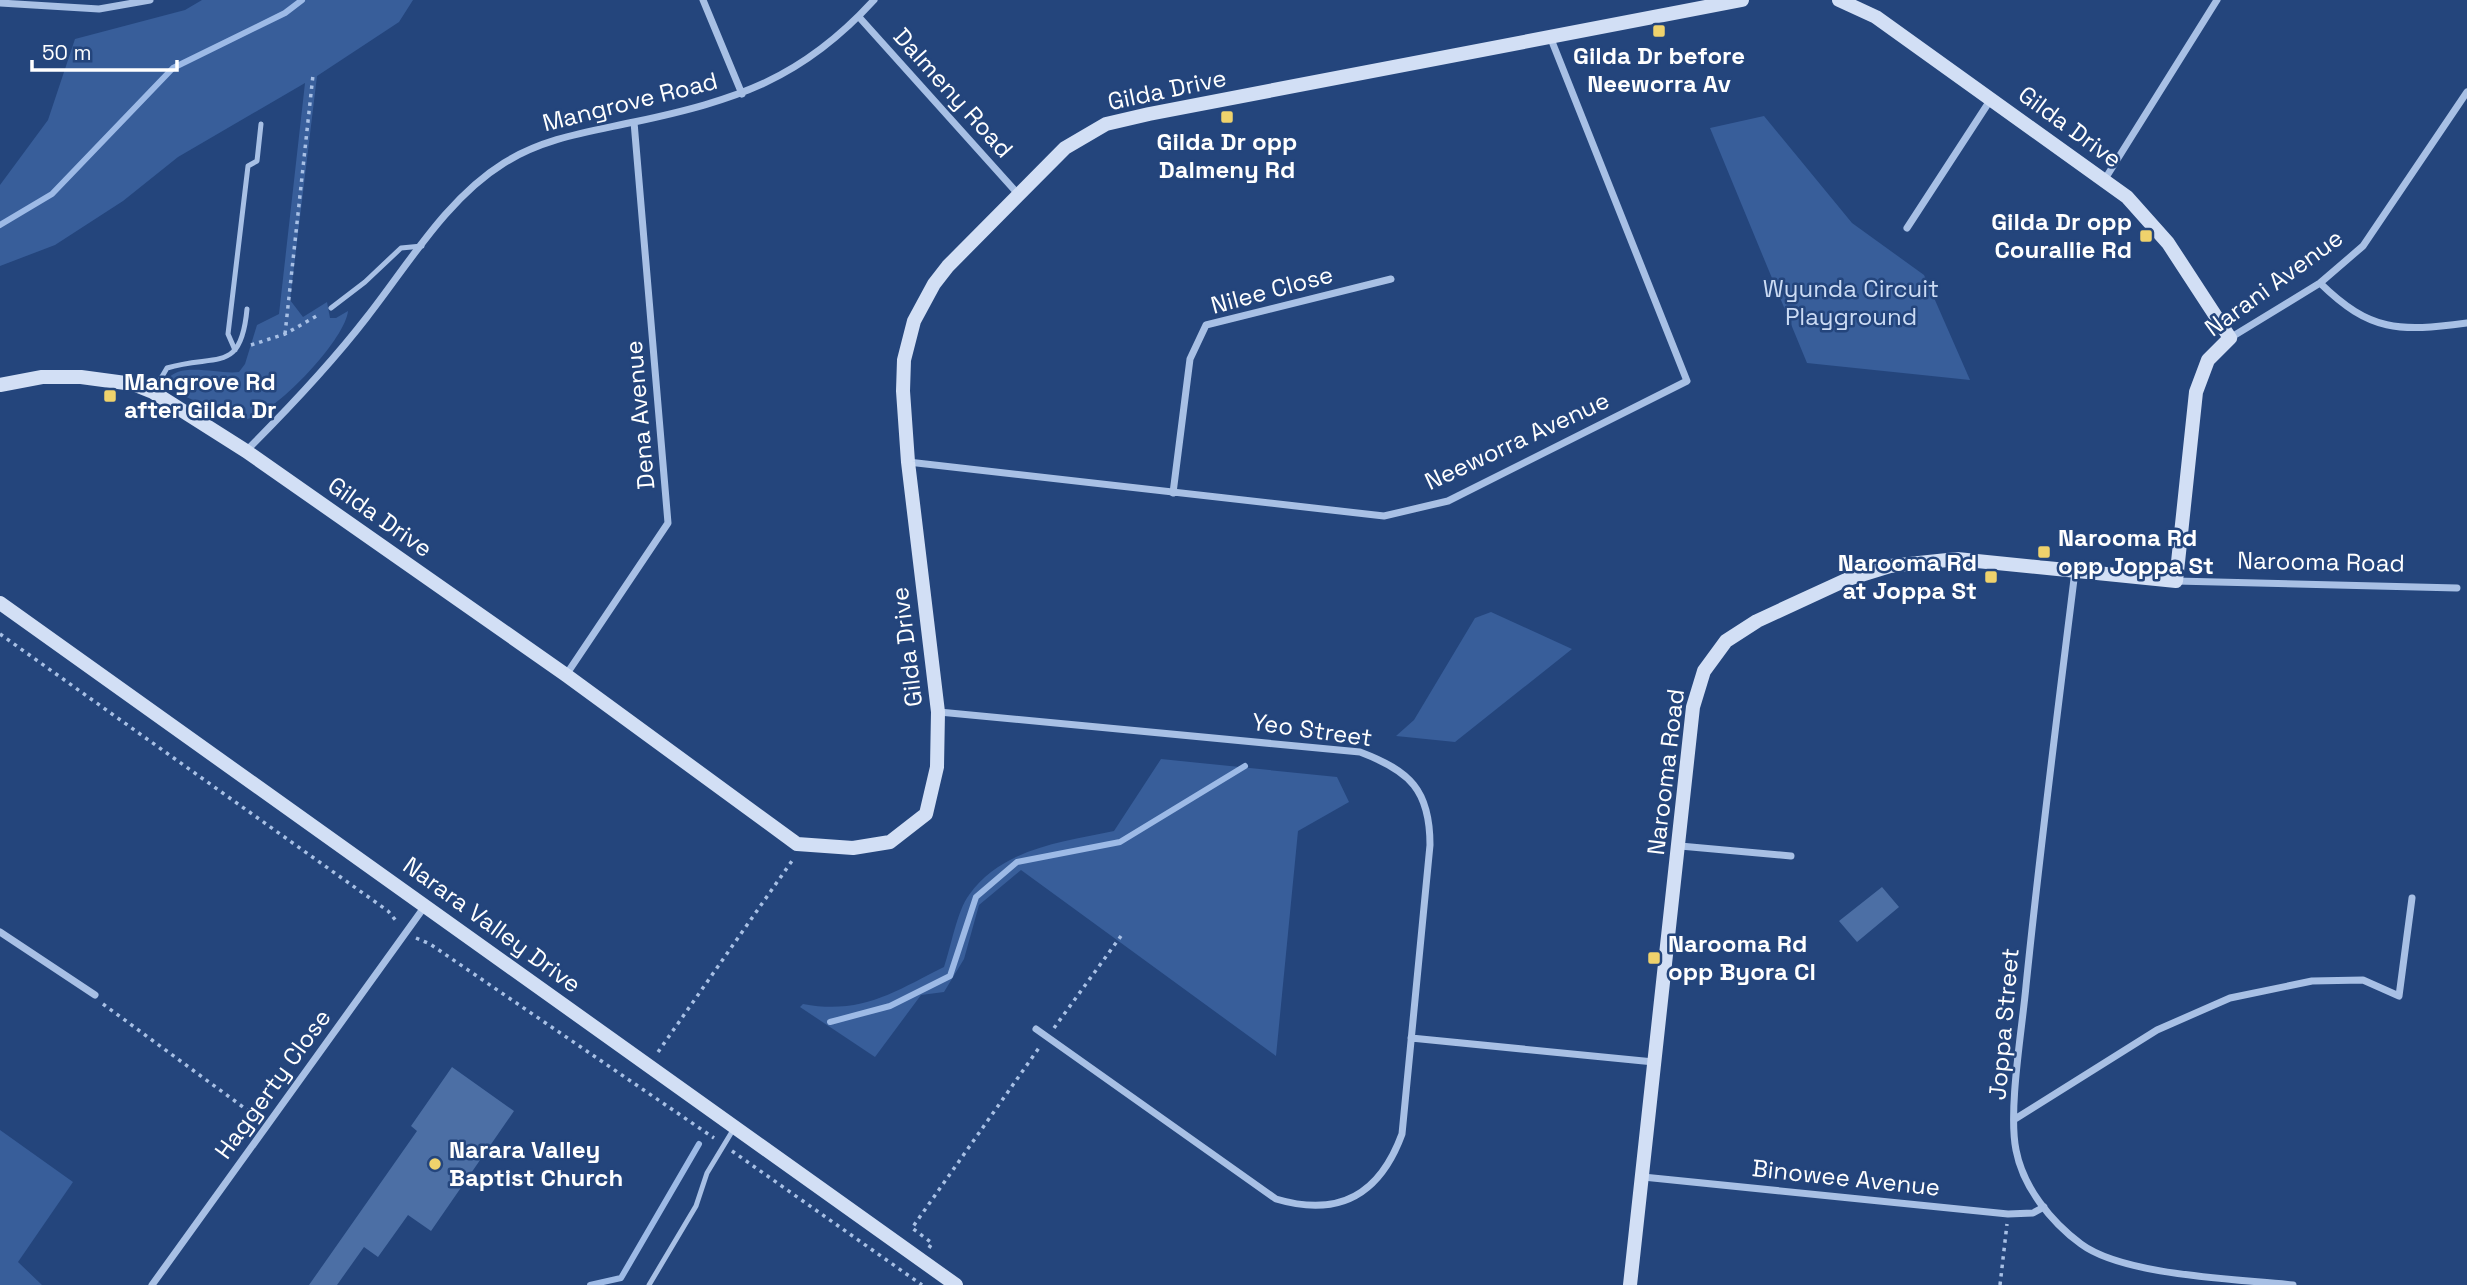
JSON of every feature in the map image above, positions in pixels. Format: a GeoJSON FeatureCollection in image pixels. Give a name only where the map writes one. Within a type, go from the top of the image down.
{"type":"FeatureCollection","features":[{"type":"Feature","properties":{"kind":"street"},"geometry":{"type":"LineString","coordinates":[[0,3],[99,9],[150,0]]}},
{"type":"Feature","properties":{"kind":"street"},"geometry":{"type":"LineString","coordinates":[[703,0],[742,94]]}},
{"type":"Feature","properties":{"kind":"street","name":"Mangrove Road"},"geometry":{"type":"LineString","coordinates":[[246,451],[301,397],[449,211],[474,186],[531,147],[565,135],[634,122],[742,94],[774,80],[808,61],[859,17],[874,0]]}},
{"type":"Feature","properties":{"kind":"street","name":"Gilda Drive"},"geometry":{"type":"LineString","coordinates":[[0,385],[42,377],[81,376],[133,384],[153,392],[246,451],[566,675],[797,844],[853,848],[890,842],[926,814],[937,767],[938,712],[908,462],[904,360],[914,321],[934,284],[948,266],[1065,148],[1106,124],[1742,0]]}},
{"type":"Feature","properties":{"kind":"street","name":"Gilda Drive"},"geometry":{"type":"LineString","coordinates":[[1839,0],[1877,17],[2105,179],[2157,228],[2230,338]]}},
{"type":"Feature","properties":{"kind":"street"},"geometry":{"type":"LineString","coordinates":[[2105,179],[2217,0]]}},
{"type":"Feature","properties":{"kind":"street","name":"Dalmeny Road"},"geometry":{"type":"LineString","coordinates":[[859,17],[1018,195]]}},
{"type":"Feature","properties":{"kind":"street","name":"Neeworra Avenue"},"geometry":{"type":"LineString","coordinates":[[908,462],[1384,516],[1447,501],[1687,381],[1551,39]]}},
{"type":"Feature","properties":{"kind":"street","name":"Narani Avenue"},"geometry":{"type":"LineString","coordinates":[[2176,581],[2196,392],[2208,360],[2230,338],[2320,283],[2375,232],[2467,92]]}},
{"type":"Feature","properties":{"kind":"street"},"geometry":{"type":"LineString","coordinates":[[1907,228],[1991,99]]}},
{"type":"Feature","properties":{"kind":"street","name":"Dena Avenue"},"geometry":{"type":"LineString","coordinates":[[566,675],[668,523],[634,122]]}},
{"type":"Feature","properties":{"kind":"street","name":"Nilee Close"},"geometry":{"type":"LineString","coordinates":[[1173,493],[1190,359],[1206,325],[1391,279]]}},
{"type":"Feature","properties":{"kind":"street"},"geometry":{"type":"LineString","coordinates":[[2320,283],[2354,313],[2384,324],[2434,328],[2467,323]]}},
{"type":"Feature","properties":{"kind":"street","name":"Narooma Road"},"geometry":{"type":"LineString","coordinates":[[1630,1285],[1697,688],[1715,654],[1741,631],[1848,579],[1919,561],[1966,559],[2176,581],[2457,588]]}},
{"type":"Feature","properties":{"kind":"street","name":"Joppa Street"},"geometry":{"type":"LineString","coordinates":[[2075,570],[2031,944],[2015,1119],[2016,1150],[2028,1185],[2044,1207],[2081,1244],[2108,1258],[2142,1266],[2293,1285]]}},
{"type":"Feature","properties":{"kind":"street","name":"Narara Valley Drive"},"geometry":{"type":"LineString","coordinates":[[0,603],[956,1285]]}},
{"type":"Feature","properties":{"kind":"street","name":"Yeo Street"},"geometry":{"type":"LineString","coordinates":[[938,712],[1360,752],[1398,770],[1420,792],[1430,823],[1402,1134],[1382,1176],[1352,1198],[1331,1205],[1310,1206],[1276,1199],[1251,1184],[1036,1029]]}},
{"type":"Feature","properties":{"kind":"street"},"geometry":{"type":"LineString","coordinates":[[1680,846],[1791,856]]}},
{"type":"Feature","properties":{"kind":"street"},"geometry":{"type":"LineString","coordinates":[[2015,1119],[2157,1030],[2230,998],[2312,981],[2363,980],[2399,996],[2412,898]]}},
{"type":"Feature","properties":{"kind":"street","name":"Haggerty Close"},"geometry":{"type":"LineString","coordinates":[[152,1285],[426,906]]}},
{"type":"Feature","properties":{"kind":"street"},"geometry":{"type":"LineString","coordinates":[[0,932],[95,995]]}},
{"type":"Feature","properties":{"kind":"street"},"geometry":{"type":"LineString","coordinates":[[1411,1038],[1656,1062]]}},
{"type":"Feature","properties":{"kind":"street","name":"Binowee Avenue"},"geometry":{"type":"LineString","coordinates":[[1643,1177],[2008,1214],[2033,1213],[2044,1207]]}},
{"type":"Feature","properties":{"kind":"lane"},"geometry":{"type":"LineString","coordinates":[[235,350],[228,334],[229,321],[248,166],[257,161],[261,124]]}},
{"type":"Feature","properties":{"kind":"lane"},"geometry":{"type":"LineString","coordinates":[[331,307],[365,282],[401,248],[422,246]]}},
{"type":"Feature","properties":{"kind":"lane"},"geometry":{"type":"LineString","coordinates":[[153,392],[167,368],[188,362],[217,361],[235,350],[244,338],[247,309]]}},
{"type":"Feature","properties":{"kind":"lane"},"geometry":{"type":"LineString","coordinates":[[649,1285],[703,1194],[707,1173],[735,1127]]}},
{"type":"Feature","properties":{"kind":"path"},"geometry":{"type":"LineString","coordinates":[[285,334],[313,75]]}},
{"type":"Feature","properties":{"kind":"path"},"geometry":{"type":"LineString","coordinates":[[235,350],[285,334],[331,307]]}},
{"type":"Feature","properties":{"kind":"path"},"geometry":{"type":"LineString","coordinates":[[0,634],[388,911],[406,933],[430,944],[725,1145],[922,1285]]}},
{"type":"Feature","properties":{"kind":"path"},"geometry":{"type":"LineString","coordinates":[[648,1065],[804,845]]}},
{"type":"Feature","properties":{"kind":"path"},"geometry":{"type":"LineString","coordinates":[[908,1275],[932,1242],[912,1228],[1121,936]]}},
{"type":"Feature","properties":{"kind":"path"},"geometry":{"type":"LineString","coordinates":[[95,995],[114,1014],[268,1125]]}},
{"type":"Feature","properties":{"kind":"path"},"geometry":{"type":"LineString","coordinates":[[2000,1285],[2008,1214]]}},
{"type":"Feature","properties":{"kind":"green space"},"geometry":{"type":"Polygon","coordinates":[[[202,0],[413,0],[399,22],[317,76],[290,300],[303,317],[327,302],[330,318],[336,318],[348,311],[335,339],[307,374],[275,404],[260,414],[240,420],[214,413],[184,396],[167,380],[173,374],[190,370],[239,372],[245,364],[257,325],[279,314],[305,83],[178,157],[123,201],[55,245],[0,266],[0,185],[48,120],[75,39],[185,10],[202,0]]]}},
{"type":"Feature","properties":{"kind":"green space","name":"Wyunda Circuit Playground"},"geometry":{"type":"Polygon","coordinates":[[[1764,116],[1852,223],[1924,275],[1970,380],[1807,363],[1710,128],[1764,116]]]}},
{"type":"Feature","properties":{"kind":"green space"},"geometry":{"type":"Polygon","coordinates":[[[1491,612],[1572,649],[1455,742],[1396,736],[1414,720],[1475,618],[1491,612]]]}},
{"type":"Feature","properties":{"kind":"green space"},"geometry":{"type":"Polygon","coordinates":[[[1161,759],[1337,777],[1349,802],[1298,831],[1276,1056],[1021,870],[979,905],[964,959],[944,992],[921,995],[875,1057],[800,1007],[803,1004],[824,1007],[860,1004],[893,993],[944,967],[961,910],[969,895],[983,879],[1016,857],[1035,850],[1114,831],[1161,759]]]}},
{"type":"Feature","properties":{"kind":"green space"},"geometry":{"type":"Polygon","coordinates":[[[0,1130],[73,1182],[18,1262],[42,1285],[0,1285],[0,1130]]]}},
{"type":"Feature","properties":{"kind":"building"},"geometry":{"type":"Polygon","coordinates":[[[1882,887],[1899,907],[1857,942],[1839,921],[1882,887]]]}},
{"type":"Feature","properties":{"kind":"building","name":"Narara Valley Baptist Church"},"geometry":{"type":"Polygon","coordinates":[[[452,1067],[514,1111],[431,1231],[408,1215],[378,1257],[364,1247],[337,1285],[309,1285],[417,1131],[411,1126],[452,1067]]]}},
{"type":"Feature","properties":{"kind":"waterway"},"geometry":{"type":"LineString","coordinates":[[0,225],[52,194],[173,68],[285,13],[302,0]]}},
{"type":"Feature","properties":{"kind":"waterway"},"geometry":{"type":"LineString","coordinates":[[830,1022],[890,1006],[950,976],[976,897],[1017,862],[1120,842],[1245,766]]}},
{"type":"Feature","properties":{"kind":"waterway"},"geometry":{"type":"LineString","coordinates":[[590,1285],[621,1278],[699,1144]]}},
{"type":"Feature","properties":{"kind":"place","name":"Gilda Dr before Neeworra Av"},"geometry":{"type":"Point","coordinates":[1659,31]}},
{"type":"Feature","properties":{"kind":"place","name":"Gilda Dr opp Dalmeny Rd"},"geometry":{"type":"Point","coordinates":[1227,117]}},
{"type":"Feature","properties":{"kind":"place","name":"Gilda Dr opp Courallie Rd"},"geometry":{"type":"Point","coordinates":[2146,236]}},
{"type":"Feature","properties":{"kind":"place","name":"Mangrove Rd after Gilda Dr"},"geometry":{"type":"Point","coordinates":[110,396]}},
{"type":"Feature","properties":{"kind":"place","name":"Narooma Rd opp Joppa St"},"geometry":{"type":"Point","coordinates":[2044,552]}},
{"type":"Feature","properties":{"kind":"place","name":"Narooma Rd at Joppa St"},"geometry":{"type":"Point","coordinates":[1991,577]}},
{"type":"Feature","properties":{"kind":"place","name":"Narooma Rd opp Byora Cl"},"geometry":{"type":"Point","coordinates":[1654,958]}},
{"type":"Feature","properties":{"kind":"place","name":"Narara Valley Baptist Church"},"geometry":{"type":"Point","coordinates":[435,1164]}}]}
